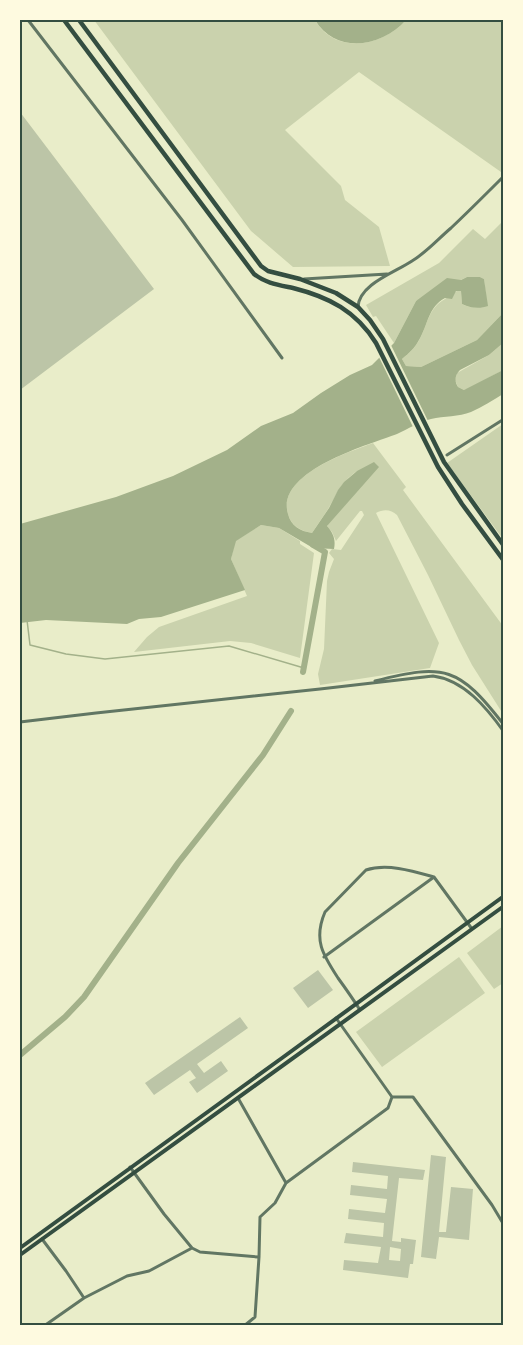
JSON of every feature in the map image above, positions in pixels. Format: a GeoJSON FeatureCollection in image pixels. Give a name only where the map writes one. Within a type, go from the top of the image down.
{"type":"FeatureCollection","features":[{"type":"Feature","properties":{"kind":"highway"},"geometry":{"type":"LineString","coordinates":[[64,20],[254,274],[264,281],[307,292],[333,302],[347,310],[364,325],[376,343],[438,467],[504,561]]}},
{"type":"Feature","properties":{"kind":"highway"},"geometry":{"type":"LineString","coordinates":[[79,20],[261,266],[268,271],[300,279],[336,293],[358,308],[370,320],[383,339],[444,462],[504,546]]}},
{"type":"Feature","properties":{"kind":"main road"},"geometry":{"type":"LineString","coordinates":[[20,1248],[504,896]]}},
{"type":"Feature","properties":{"kind":"main road"},"geometry":{"type":"LineString","coordinates":[[20,1255],[504,906]]}},
{"type":"Feature","properties":{"kind":"street"},"geometry":{"type":"LineString","coordinates":[[28,20],[182,220],[282,358]]}},
{"type":"Feature","properties":{"kind":"street"},"geometry":{"type":"LineString","coordinates":[[358,308],[358,300],[364,291],[422,254],[504,176]]}},
{"type":"Feature","properties":{"kind":"street"},"geometry":{"type":"LineString","coordinates":[[300,279],[389,274]]}},
{"type":"Feature","properties":{"kind":"street"},"geometry":{"type":"LineString","coordinates":[[447,455],[504,419]]}},
{"type":"Feature","properties":{"kind":"street"},"geometry":{"type":"LineString","coordinates":[[20,722],[320,690],[434,671],[450,674],[466,683],[504,725]]}},
{"type":"Feature","properties":{"kind":"street"},"geometry":{"type":"LineString","coordinates":[[365,683],[433,675],[447,678],[482,705],[504,732]]}},
{"type":"Feature","properties":{"kind":"street"},"geometry":{"type":"LineString","coordinates":[[360,1010],[324,957],[320,938],[322,920],[326,912],[366,870],[373,868],[403,869],[434,877],[472,929]]}},
{"type":"Feature","properties":{"kind":"street"},"geometry":{"type":"LineString","coordinates":[[324,957],[434,877]]}},
{"type":"Feature","properties":{"kind":"street"},"geometry":{"type":"LineString","coordinates":[[336,1018],[392,1096]]}},
{"type":"Feature","properties":{"kind":"street"},"geometry":{"type":"LineString","coordinates":[[234,1092],[286,1183]]}},
{"type":"Feature","properties":{"kind":"street"},"geometry":{"type":"LineString","coordinates":[[243,1326],[255,1317],[260,1217],[275,1203],[286,1183],[388,1108],[392,1096]]}},
{"type":"Feature","properties":{"kind":"street"},"geometry":{"type":"LineString","coordinates":[[392,1096],[413,1097],[492,1205],[504,1225]]}},
{"type":"Feature","properties":{"kind":"street"},"geometry":{"type":"LineString","coordinates":[[130,1167],[192,1248],[200,1252],[259,1257]]}},
{"type":"Feature","properties":{"kind":"street"},"geometry":{"type":"LineString","coordinates":[[42,1239],[84,1298]]}},
{"type":"Feature","properties":{"kind":"street"},"geometry":{"type":"LineString","coordinates":[[44,1326],[84,1298],[127,1276],[149,1271],[192,1248]]}},
{"type":"Feature","properties":{"kind":"shaded area"},"geometry":{"type":"Polygon","coordinates":[[[94,20],[315,20],[334,39],[359,43],[384,36],[406,20],[503,20],[503,170],[501,172],[359,72],[285,130],[341,186],[345,200],[379,227],[390,266],[293,267],[251,231],[94,20]]]}},
{"type":"Feature","properties":{"kind":"shaded area"},"geometry":{"type":"Polygon","coordinates":[[[315,20],[406,20],[385,36],[359,43],[335,39],[315,20]]]}},
{"type":"Feature","properties":{"kind":"shaded area"},"geometry":{"type":"Polygon","coordinates":[[[503,221],[503,313],[477,340],[421,367],[406,366],[402,359],[416,345],[431,313],[439,303],[454,292],[461,290],[462,304],[465,306],[487,306],[484,279],[467,277],[416,301],[394,343],[366,305],[439,263],[473,229],[485,239],[503,221]]]}},
{"type":"Feature","properties":{"kind":"shaded area"},"geometry":{"type":"Polygon","coordinates":[[[467,277],[484,279],[488,306],[478,308],[462,304],[461,291],[456,291],[452,299],[445,298],[435,306],[417,343],[402,359],[406,366],[421,367],[477,340],[503,313],[503,343],[489,355],[460,370],[456,380],[458,387],[464,390],[503,370],[503,394],[471,412],[427,420],[346,453],[309,473],[295,485],[288,499],[289,518],[297,527],[312,533],[344,482],[357,471],[374,462],[379,467],[327,526],[334,536],[334,549],[313,548],[279,528],[261,525],[236,541],[231,559],[245,590],[161,617],[139,619],[127,624],[46,620],[20,623],[20,524],[116,497],[173,476],[227,450],[261,426],[293,413],[350,375],[372,365],[394,343],[416,301],[447,278],[461,280],[467,277]]]}},
{"type":"Feature","properties":{"kind":"shaded area"},"geometry":{"type":"Polygon","coordinates":[[[503,343],[503,370],[468,389],[458,387],[455,380],[457,373],[489,355],[503,343]]]}},
{"type":"Feature","properties":{"kind":"shaded area"},"geometry":{"type":"Polygon","coordinates":[[[503,424],[503,539],[447,463],[503,424]]]}},
{"type":"Feature","properties":{"kind":"shaded area"},"geometry":{"type":"Polygon","coordinates":[[[373,443],[406,487],[403,490],[503,626],[503,714],[472,665],[397,515],[384,510],[376,513],[439,643],[430,668],[320,685],[318,674],[324,649],[327,581],[334,559],[329,553],[332,549],[341,550],[364,515],[360,511],[336,541],[327,526],[357,471],[343,484],[312,533],[300,529],[291,522],[287,500],[293,488],[316,468],[373,443]]]}},
{"type":"Feature","properties":{"kind":"shaded area"},"geometry":{"type":"Polygon","coordinates":[[[261,525],[279,528],[314,553],[300,658],[251,643],[230,641],[134,652],[159,627],[247,596],[231,559],[235,541],[261,525]]]}},
{"type":"Feature","properties":{"kind":"shaded area"},"geometry":{"type":"Polygon","coordinates":[[[503,926],[503,983],[494,989],[467,953],[503,926]]]}},
{"type":"Feature","properties":{"kind":"shaded area"},"geometry":{"type":"Polygon","coordinates":[[[459,957],[485,993],[382,1067],[356,1032],[459,957]]]}},
{"type":"Feature","properties":{"kind":"pier"},"geometry":{"type":"Polygon","coordinates":[[[390,343],[429,423],[414,429],[378,355],[390,343]]]}},
{"type":"Feature","properties":{"kind":"building"},"geometry":{"type":"Polygon","coordinates":[[[20,112],[154,289],[20,390],[20,112]]]}},
{"type":"Feature","properties":{"kind":"building"},"geometry":{"type":"Polygon","coordinates":[[[318,970],[333,990],[308,1008],[293,988],[318,970]]]}},
{"type":"Feature","properties":{"kind":"building"},"geometry":{"type":"Polygon","coordinates":[[[240,1017],[248,1028],[197,1064],[204,1073],[221,1061],[228,1071],[197,1093],[189,1082],[196,1078],[190,1070],[154,1095],[145,1083],[240,1017]]]}},
{"type":"Feature","properties":{"kind":"building"},"geometry":{"type":"Polygon","coordinates":[[[431,1155],[446,1157],[439,1232],[446,1232],[451,1187],[473,1189],[469,1240],[439,1237],[436,1259],[421,1257],[431,1155]]]}},
{"type":"Feature","properties":{"kind":"building"},"geometry":{"type":"Polygon","coordinates":[[[353,1162],[425,1170],[423,1180],[399,1178],[392,1241],[401,1242],[401,1238],[416,1240],[413,1264],[410,1264],[408,1278],[343,1270],[344,1260],[378,1263],[381,1247],[344,1243],[346,1233],[383,1237],[384,1223],[348,1219],[349,1209],[385,1213],[387,1199],[350,1195],[351,1185],[387,1189],[388,1176],[352,1172],[353,1162]],[[390,1247],[389,1260],[400,1261],[401,1249],[390,1247]]]}},
{"type":"Feature","properties":{"kind":"waterway"},"geometry":{"type":"LineString","coordinates":[[303,672],[325,552],[313,545]]}},
{"type":"Feature","properties":{"kind":"waterway"},"geometry":{"type":"LineString","coordinates":[[27,620],[30,645],[66,654],[105,659],[229,646],[304,668]]}},
{"type":"Feature","properties":{"kind":"waterway"},"geometry":{"type":"LineString","coordinates":[[20,1055],[65,1017],[84,997],[178,863],[263,755],[291,711]]}}]}
